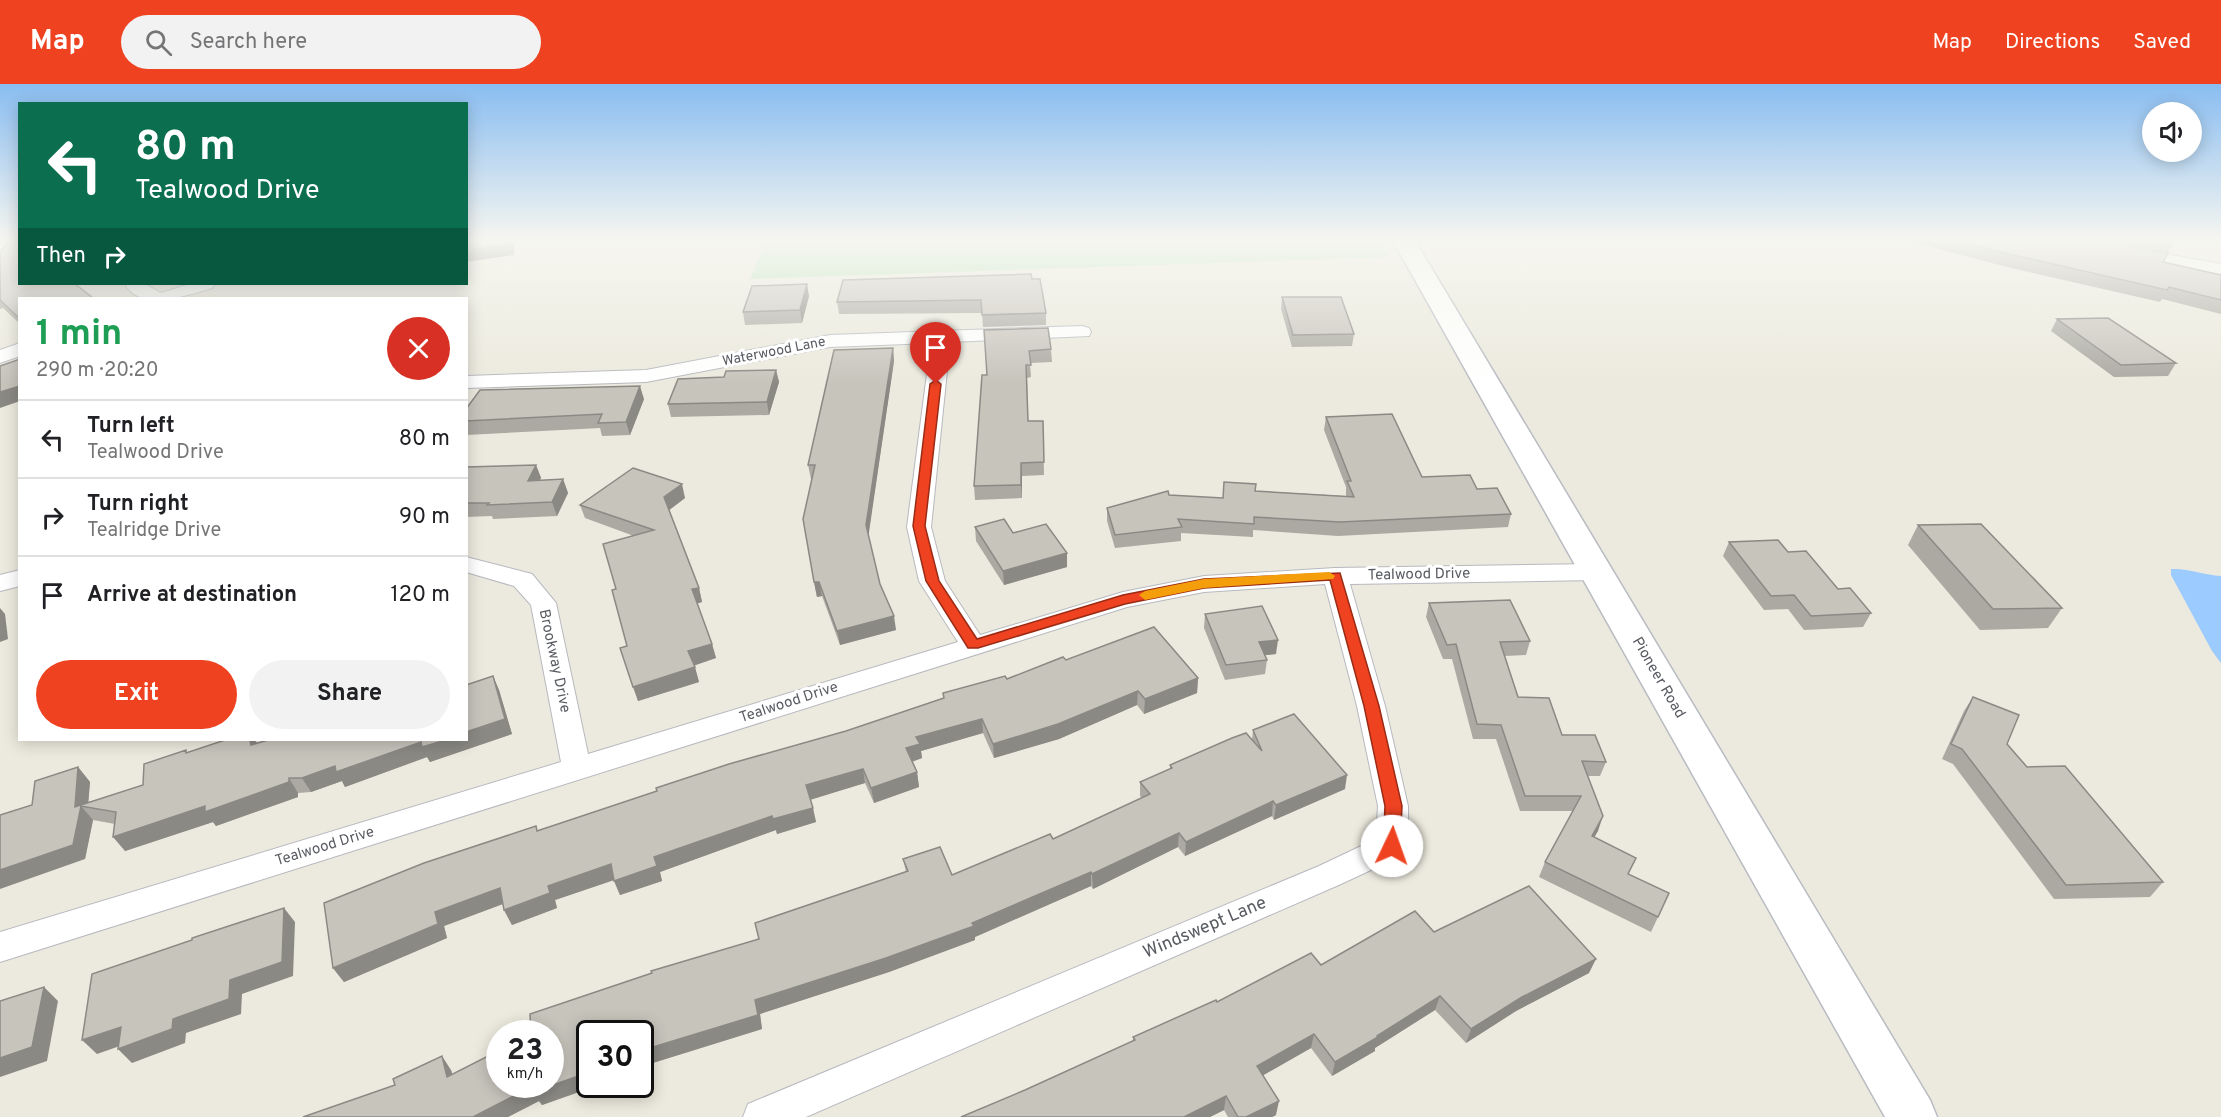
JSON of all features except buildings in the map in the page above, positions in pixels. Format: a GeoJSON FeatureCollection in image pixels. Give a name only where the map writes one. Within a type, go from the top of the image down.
{"type":"FeatureCollection","features":[{"type":"Feature","properties":{"kind":"main road","name":"Pioneer Road"},"geometry":{"type":"LineString","coordinates":[[1431,287],[1912,1117]]}},
{"type":"Feature","properties":{"kind":"street"},"geometry":{"type":"LineString","coordinates":[[138,287],[155,297]]}},
{"type":"Feature","properties":{"kind":"street"},"geometry":{"type":"LineString","coordinates":[[165,297],[196,287]]}},
{"type":"Feature","properties":{"kind":"street","name":"Waterwood Lane"},"geometry":{"type":"LineString","coordinates":[[468,382],[645,376],[830,341],[1082,332]]}},
{"type":"Feature","properties":{"kind":"street"},"geometry":{"type":"LineString","coordinates":[[941,336],[919,526],[932,581],[973,645]]}},
{"type":"Feature","properties":{"kind":"street"},"geometry":{"type":"LineString","coordinates":[[0,357],[18,350]]}},
{"type":"Feature","properties":{"kind":"street","name":"Brookway Drive"},"geometry":{"type":"LineString","coordinates":[[468,565],[523,580],[543,603],[578,770]]}},
{"type":"Feature","properties":{"kind":"street","name":"Tealwood Drive"},"geometry":{"type":"LineString","coordinates":[[0,947],[1123,600],[1204,584],[1335,576],[1597,572]]}},
{"type":"Feature","properties":{"kind":"street","name":"Windswept Lane"},"geometry":{"type":"LineString","coordinates":[[762,1117],[1330,875],[1392,846],[1393,806],[1371,706],[1335,576]]}},
{"type":"Feature","properties":{"kind":"street"},"geometry":{"type":"LineString","coordinates":[[0,583],[18,578]]}},
{"type":"Feature","properties":{"kind":"water"},"geometry":{"type":"Polygon","coordinates":[[[2171,569],[2221,576],[2221,663],[2212,651],[2171,575],[2171,569]]]}},
{"type":"Feature","properties":{"kind":"slow traffic"},"geometry":{"type":"LineString","coordinates":[[1145,595],[1204,584],[1329,576]]}},
{"type":"Feature","properties":{"kind":"route"},"geometry":{"type":"LineString","coordinates":[[936,384],[919,526],[932,581],[973,645],[1123,600],[1204,584],[1335,576],[1371,706],[1393,806],[1392,846]]}}]}
